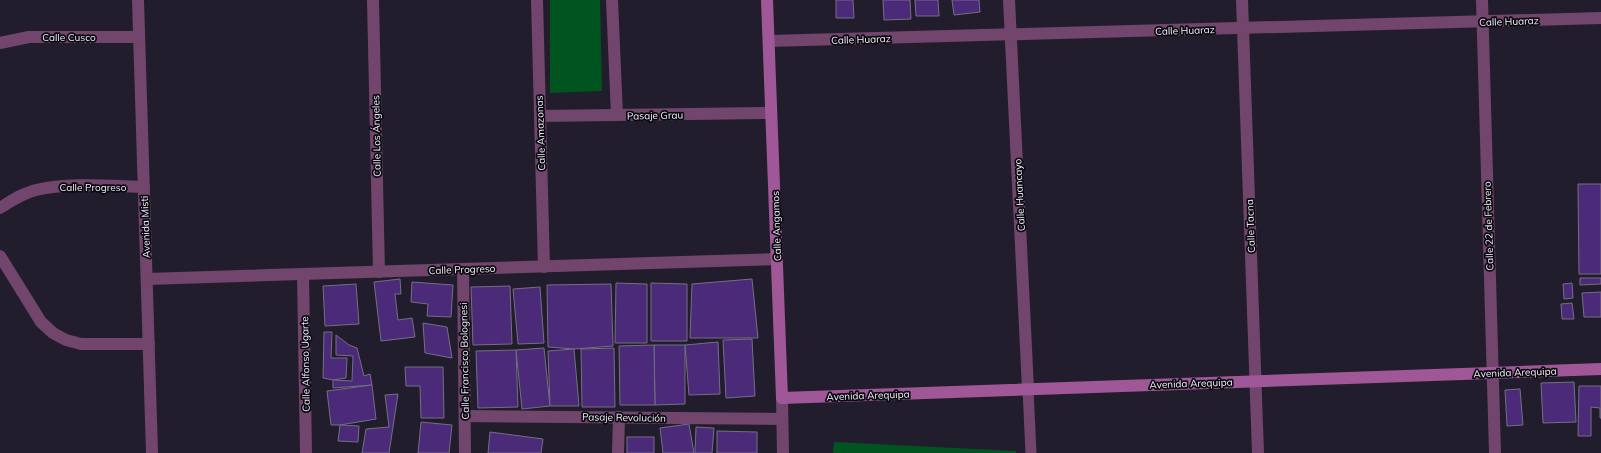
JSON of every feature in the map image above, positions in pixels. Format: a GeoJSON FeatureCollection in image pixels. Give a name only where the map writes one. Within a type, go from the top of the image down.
{"type":"FeatureCollection","features":[{"type":"Feature","properties":{"kind":"street","name":"Avenida Misti"},"geometry":{"type":"LineString","coordinates":[[138,0],[152,453]]}},
{"type":"Feature","properties":{"kind":"street","name":"Calle Los Ángeles"},"geometry":{"type":"LineString","coordinates":[[373,0],[379,272]]}},
{"type":"Feature","properties":{"kind":"street","name":"Calle Amazonas"},"geometry":{"type":"LineString","coordinates":[[537,0],[544,267]]}},
{"type":"Feature","properties":{"kind":"street"},"geometry":{"type":"LineString","coordinates":[[612,0],[617,115]]}},
{"type":"Feature","properties":{"kind":"street","name":"Calle Angamos"},"geometry":{"type":"LineString","coordinates":[[767,0],[783,453]]}},
{"type":"Feature","properties":{"kind":"street","name":"Calle Huancayo"},"geometry":{"type":"LineString","coordinates":[[1009,0],[1028,389]]}},
{"type":"Feature","properties":{"kind":"street","name":"Calle Tacna"},"geometry":{"type":"LineString","coordinates":[[1242,0],[1258,453]]}},
{"type":"Feature","properties":{"kind":"street","name":"Calle 22 de Febrero"},"geometry":{"type":"LineString","coordinates":[[1482,0],[1494,453]]}},
{"type":"Feature","properties":{"kind":"street","name":"Calle Huaraz"},"geometry":{"type":"LineString","coordinates":[[769,41],[1601,18]]}},
{"type":"Feature","properties":{"kind":"street","name":"Calle Cusco"},"geometry":{"type":"LineString","coordinates":[[0,43],[29,37],[139,37]]}},
{"type":"Feature","properties":{"kind":"street","name":"Pasaje Grau"},"geometry":{"type":"LineString","coordinates":[[540,116],[771,113]]}},
{"type":"Feature","properties":{"kind":"street","name":"Calle Progreso"},"geometry":{"type":"LineString","coordinates":[[0,208],[16,198],[35,190],[61,186],[144,187]]}},
{"type":"Feature","properties":{"kind":"street"},"geometry":{"type":"LineString","coordinates":[[0,256],[41,322],[53,333],[66,340],[80,344],[149,344]]}},
{"type":"Feature","properties":{"kind":"street","name":"Calle Progreso"},"geometry":{"type":"LineString","coordinates":[[146,279],[777,259]]}},
{"type":"Feature","properties":{"kind":"street","name":"Calle Francisco Bolognesi"},"geometry":{"type":"LineString","coordinates":[[463,269],[465,453]]}},
{"type":"Feature","properties":{"kind":"street","name":"Calle Alfonso Ugarte"},"geometry":{"type":"LineString","coordinates":[[303,274],[306,453]]}},
{"type":"Feature","properties":{"kind":"street","name":"Avenida Arequipa"},"geometry":{"type":"LineString","coordinates":[[782,398],[1601,369]]}},
{"type":"Feature","properties":{"kind":"street","name":"Pasaje Revolución"},"geometry":{"type":"LineString","coordinates":[[465,416],[782,419]]}},
{"type":"Feature","properties":{"kind":"street"},"geometry":{"type":"LineString","coordinates":[[618,453],[619,417]]}},
{"type":"Feature","properties":{"kind":"lane"},"geometry":{"type":"LineString","coordinates":[[1028,389],[1031,453]]}},
{"type":"Feature","properties":{"kind":"green space"},"geometry":{"type":"Polygon","coordinates":[[[550,0],[600,0],[602,91],[550,93],[550,0]]]}},
{"type":"Feature","properties":{"kind":"green space"},"geometry":{"type":"Polygon","coordinates":[[[834,442],[1016,451],[1016,453],[833,453],[834,442]]]}},
{"type":"Feature","properties":{"kind":"building"},"geometry":{"type":"Polygon","coordinates":[[[836,0],[853,0],[854,18],[836,18],[836,0]]]}},
{"type":"Feature","properties":{"kind":"building"},"geometry":{"type":"Polygon","coordinates":[[[883,0],[910,0],[911,19],[884,20],[883,0]]]}},
{"type":"Feature","properties":{"kind":"building"},"geometry":{"type":"Polygon","coordinates":[[[915,0],[938,0],[939,16],[916,16],[915,0]]]}},
{"type":"Feature","properties":{"kind":"building"},"geometry":{"type":"Polygon","coordinates":[[[952,0],[979,0],[980,12],[954,15],[952,0]]]}},
{"type":"Feature","properties":{"kind":"building"},"geometry":{"type":"Polygon","coordinates":[[[1578,184],[1601,184],[1601,274],[1579,274],[1578,184]]]}},
{"type":"Feature","properties":{"kind":"building"},"geometry":{"type":"Polygon","coordinates":[[[1580,278],[1601,278],[1601,284],[1580,285],[1580,278]]]}},
{"type":"Feature","properties":{"kind":"building"},"geometry":{"type":"Polygon","coordinates":[[[400,279],[401,294],[395,294],[398,320],[412,318],[415,337],[381,341],[374,282],[400,279]]]}},
{"type":"Feature","properties":{"kind":"building"},"geometry":{"type":"Polygon","coordinates":[[[752,279],[758,338],[690,338],[692,284],[752,279]]]}},
{"type":"Feature","properties":{"kind":"building"},"geometry":{"type":"Polygon","coordinates":[[[412,282],[453,285],[451,317],[427,316],[428,304],[411,302],[412,282]]]}},
{"type":"Feature","properties":{"kind":"building"},"geometry":{"type":"Polygon","coordinates":[[[616,283],[647,284],[647,343],[615,343],[616,283]]]}},
{"type":"Feature","properties":{"kind":"building"},"geometry":{"type":"Polygon","coordinates":[[[651,283],[687,284],[687,341],[651,341],[651,283]]]}},
{"type":"Feature","properties":{"kind":"building"},"geometry":{"type":"Polygon","coordinates":[[[1572,283],[1573,298],[1564,299],[1563,284],[1572,283]]]}},
{"type":"Feature","properties":{"kind":"building"},"geometry":{"type":"Polygon","coordinates":[[[356,284],[359,324],[325,326],[323,286],[356,284]]]}},
{"type":"Feature","properties":{"kind":"building"},"geometry":{"type":"Polygon","coordinates":[[[611,284],[613,346],[574,349],[548,347],[547,285],[611,284]]]}},
{"type":"Feature","properties":{"kind":"building"},"geometry":{"type":"Polygon","coordinates":[[[510,286],[512,344],[473,345],[471,287],[510,286]]]}},
{"type":"Feature","properties":{"kind":"building"},"geometry":{"type":"Polygon","coordinates":[[[540,287],[544,343],[518,344],[513,289],[540,287]]]}},
{"type":"Feature","properties":{"kind":"building"},"geometry":{"type":"Polygon","coordinates":[[[1601,292],[1601,317],[1584,317],[1582,293],[1601,292]]]}},
{"type":"Feature","properties":{"kind":"building"},"geometry":{"type":"Polygon","coordinates":[[[1572,303],[1574,319],[1562,319],[1561,304],[1572,303]]]}},
{"type":"Feature","properties":{"kind":"building"},"geometry":{"type":"Polygon","coordinates":[[[423,323],[447,327],[452,358],[425,353],[423,323]]]}},
{"type":"Feature","properties":{"kind":"building"},"geometry":{"type":"Polygon","coordinates":[[[324,332],[332,332],[331,358],[347,358],[346,378],[333,380],[323,378],[324,332]]]}},
{"type":"Feature","properties":{"kind":"building"},"geometry":{"type":"Polygon","coordinates":[[[336,335],[349,345],[357,348],[364,376],[370,374],[372,385],[333,388],[333,380],[352,381],[353,356],[336,355],[336,335]]]}},
{"type":"Feature","properties":{"kind":"building"},"geometry":{"type":"Polygon","coordinates":[[[752,339],[755,396],[726,398],[723,340],[752,339]]]}},
{"type":"Feature","properties":{"kind":"building"},"geometry":{"type":"Polygon","coordinates":[[[718,342],[720,394],[689,395],[685,345],[718,342]]]}},
{"type":"Feature","properties":{"kind":"building"},"geometry":{"type":"Polygon","coordinates":[[[654,345],[685,345],[685,404],[655,405],[654,345]]]}},
{"type":"Feature","properties":{"kind":"building"},"geometry":{"type":"Polygon","coordinates":[[[654,345],[655,405],[620,405],[619,346],[654,345]]]}},
{"type":"Feature","properties":{"kind":"building"},"geometry":{"type":"Polygon","coordinates":[[[544,348],[550,406],[522,409],[516,350],[544,348]]]}},
{"type":"Feature","properties":{"kind":"building"},"geometry":{"type":"Polygon","coordinates":[[[614,348],[615,407],[582,407],[581,349],[614,348]]]}},
{"type":"Feature","properties":{"kind":"building"},"geometry":{"type":"Polygon","coordinates":[[[574,349],[579,406],[550,406],[548,351],[574,349]]]}},
{"type":"Feature","properties":{"kind":"building"},"geometry":{"type":"Polygon","coordinates":[[[516,350],[518,407],[478,408],[476,351],[516,350]]]}},
{"type":"Feature","properties":{"kind":"building"},"geometry":{"type":"Polygon","coordinates":[[[405,367],[443,367],[444,418],[421,418],[420,386],[406,386],[405,367]]]}},
{"type":"Feature","properties":{"kind":"building"},"geometry":{"type":"Polygon","coordinates":[[[1574,382],[1576,422],[1543,423],[1541,383],[1574,382]]]}},
{"type":"Feature","properties":{"kind":"building"},"geometry":{"type":"Polygon","coordinates":[[[372,385],[376,419],[331,425],[327,391],[372,385]]]}},
{"type":"Feature","properties":{"kind":"building"},"geometry":{"type":"Polygon","coordinates":[[[1579,386],[1601,386],[1601,418],[1600,408],[1591,407],[1591,436],[1578,436],[1579,386]]]}},
{"type":"Feature","properties":{"kind":"building"},"geometry":{"type":"Polygon","coordinates":[[[1520,389],[1523,425],[1507,426],[1505,390],[1520,389]]]}},
{"type":"Feature","properties":{"kind":"building"},"geometry":{"type":"Polygon","coordinates":[[[398,394],[389,453],[362,453],[366,429],[389,427],[385,395],[398,394]]]}},
{"type":"Feature","properties":{"kind":"building"},"geometry":{"type":"Polygon","coordinates":[[[421,422],[452,425],[449,453],[418,453],[421,422]]]}},
{"type":"Feature","properties":{"kind":"building"},"geometry":{"type":"Polygon","coordinates":[[[689,424],[694,453],[663,453],[660,428],[689,424]]]}},
{"type":"Feature","properties":{"kind":"building"},"geometry":{"type":"Polygon","coordinates":[[[340,425],[359,426],[358,442],[338,441],[340,425]]]}},
{"type":"Feature","properties":{"kind":"building"},"geometry":{"type":"Polygon","coordinates":[[[696,427],[714,428],[712,453],[695,453],[696,427]]]}},
{"type":"Feature","properties":{"kind":"building"},"geometry":{"type":"Polygon","coordinates":[[[717,431],[757,432],[757,453],[717,453],[717,431]]]}},
{"type":"Feature","properties":{"kind":"building"},"geometry":{"type":"Polygon","coordinates":[[[490,432],[543,439],[541,453],[488,453],[490,432]]]}},
{"type":"Feature","properties":{"kind":"building"},"geometry":{"type":"Polygon","coordinates":[[[627,437],[654,437],[654,453],[627,453],[627,437]]]}}]}
